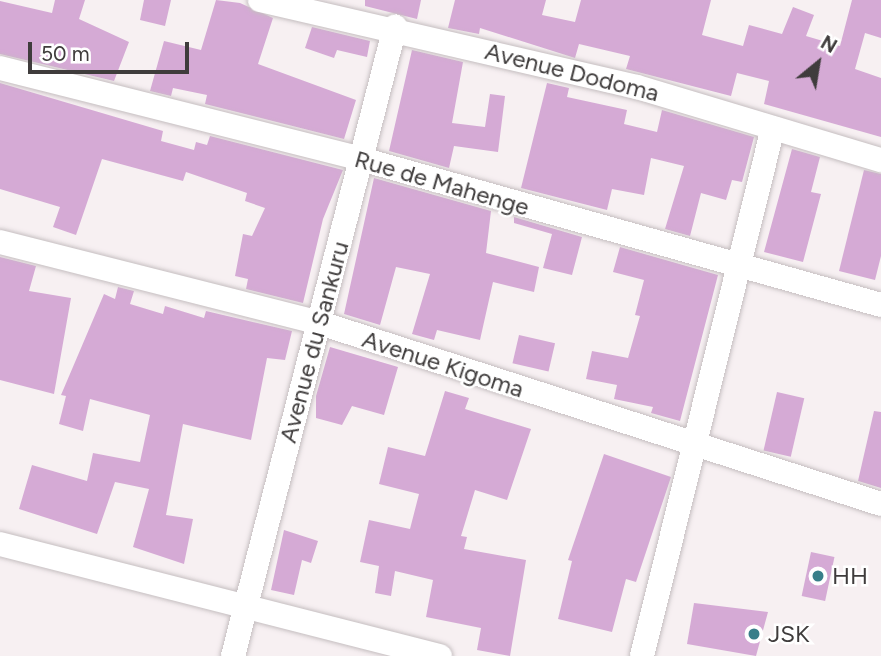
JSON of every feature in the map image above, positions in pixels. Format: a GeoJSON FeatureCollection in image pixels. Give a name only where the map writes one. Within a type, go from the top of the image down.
{"type":"FeatureCollection","features":[{"type":"Feature","properties":{"kind":"street","name":"Avenue Dodoma"},"geometry":{"type":"LineString","coordinates":[[260,0],[395,27],[773,128],[881,160]]}},
{"type":"Feature","properties":{"kind":"street","name":"Avenue du Sankuru"},"geometry":{"type":"LineString","coordinates":[[233,656],[242,609],[320,323],[395,27]]}},
{"type":"Feature","properties":{"kind":"street","name":"Rue de Mahenge"},"geometry":{"type":"LineString","coordinates":[[0,68],[361,159],[740,269],[881,305]]}},
{"type":"Feature","properties":{"kind":"street"},"geometry":{"type":"LineString","coordinates":[[642,656],[697,446],[773,128]]}},
{"type":"Feature","properties":{"kind":"street","name":"Avenue Kigoma"},"geometry":{"type":"LineString","coordinates":[[0,242],[320,323],[881,504]]}},
{"type":"Feature","properties":{"kind":"street"},"geometry":{"type":"LineString","coordinates":[[0,544],[242,609],[440,656]]}},
{"type":"Feature","properties":{"kind":"building"},"geometry":{"type":"Polygon","coordinates":[[[55,0],[85,0],[79,19],[129,42],[114,81],[0,54],[0,1],[52,13],[55,0]]]}},
{"type":"Feature","properties":{"kind":"building"},"geometry":{"type":"Polygon","coordinates":[[[144,0],[171,0],[165,26],[140,20],[144,0]]]}},
{"type":"Feature","properties":{"kind":"building"},"geometry":{"type":"Polygon","coordinates":[[[216,0],[240,3],[273,18],[258,64],[356,100],[344,139],[205,104],[207,95],[173,88],[171,96],[150,91],[164,41],[201,50],[216,0]]]}},
{"type":"Feature","properties":{"kind":"building"},"geometry":{"type":"Polygon","coordinates":[[[365,0],[421,0],[417,19],[365,6],[365,0]]]}},
{"type":"Feature","properties":{"kind":"building"},"geometry":{"type":"Polygon","coordinates":[[[455,0],[546,0],[542,15],[575,22],[581,0],[711,0],[702,35],[743,46],[749,25],[782,34],[793,7],[814,15],[806,36],[840,46],[852,0],[881,0],[881,38],[865,33],[855,69],[881,78],[881,137],[764,104],[769,81],[737,73],[731,96],[626,69],[630,56],[579,44],[575,58],[480,28],[479,34],[448,28],[455,0]]]}},
{"type":"Feature","properties":{"kind":"building"},"geometry":{"type":"Polygon","coordinates":[[[312,27],[370,41],[367,57],[337,50],[334,58],[305,48],[312,27]]]}},
{"type":"Feature","properties":{"kind":"building"},"geometry":{"type":"Polygon","coordinates":[[[412,50],[463,62],[452,123],[485,127],[490,94],[505,96],[498,152],[454,146],[449,168],[389,151],[412,50]]]}},
{"type":"Feature","properties":{"kind":"building"},"geometry":{"type":"Polygon","coordinates":[[[0,83],[163,131],[161,141],[194,150],[196,142],[207,145],[210,136],[343,170],[323,219],[303,303],[246,289],[248,279],[235,276],[243,234],[252,236],[265,208],[245,201],[247,193],[186,172],[183,181],[102,159],[76,235],[53,227],[60,207],[0,189],[0,83]]]}},
{"type":"Feature","properties":{"kind":"building"},"geometry":{"type":"Polygon","coordinates":[[[547,83],[569,88],[567,97],[627,110],[624,124],[657,132],[662,110],[754,137],[742,182],[732,180],[726,200],[701,193],[690,236],[665,229],[684,166],[651,158],[644,195],[612,189],[607,210],[521,188],[547,83]]]}},
{"type":"Feature","properties":{"kind":"building"},"geometry":{"type":"Polygon","coordinates":[[[792,149],[820,157],[811,192],[821,194],[803,262],[764,252],[792,149]]]}},
{"type":"Feature","properties":{"kind":"building"},"geometry":{"type":"Polygon","coordinates":[[[864,170],[881,174],[881,256],[875,280],[839,271],[864,170]]]}},
{"type":"Feature","properties":{"kind":"building"},"geometry":{"type":"Polygon","coordinates":[[[374,178],[491,211],[486,253],[539,267],[534,292],[493,282],[480,340],[437,330],[434,340],[412,334],[430,274],[396,267],[380,325],[344,314],[374,178]]]}},
{"type":"Feature","properties":{"kind":"building"},"geometry":{"type":"Polygon","coordinates":[[[514,217],[582,237],[572,275],[543,268],[552,234],[514,223],[514,217]]]}},
{"type":"Feature","properties":{"kind":"building"},"geometry":{"type":"Polygon","coordinates":[[[620,247],[718,275],[680,421],[651,413],[653,407],[614,399],[617,385],[586,379],[592,351],[628,358],[640,316],[635,315],[644,280],[613,272],[620,247]]]}},
{"type":"Feature","properties":{"kind":"building"},"geometry":{"type":"Polygon","coordinates":[[[0,257],[36,266],[29,291],[71,298],[54,394],[0,380],[0,257]]]}},
{"type":"Feature","properties":{"kind":"building"},"geometry":{"type":"Polygon","coordinates":[[[118,287],[134,291],[130,304],[163,314],[165,306],[204,318],[206,311],[292,331],[285,360],[267,358],[251,440],[183,424],[166,515],[193,519],[184,564],[133,547],[149,489],[115,482],[97,534],[19,509],[32,465],[87,481],[93,453],[140,462],[150,415],[90,399],[83,431],[59,424],[66,396],[61,395],[104,294],[115,299],[118,287]]]}},
{"type":"Feature","properties":{"kind":"building"},"geometry":{"type":"Polygon","coordinates":[[[519,335],[555,343],[549,372],[512,363],[519,335]]]}},
{"type":"Feature","properties":{"kind":"building"},"geometry":{"type":"Polygon","coordinates":[[[330,347],[398,367],[384,415],[352,406],[342,425],[316,418],[316,396],[330,347]]]}},
{"type":"Feature","properties":{"kind":"building"},"geometry":{"type":"Polygon","coordinates":[[[445,391],[469,398],[465,409],[531,429],[507,500],[475,490],[461,536],[467,537],[464,549],[526,560],[510,656],[477,650],[481,628],[426,617],[433,580],[395,571],[391,596],[375,593],[379,566],[360,562],[369,520],[410,529],[419,494],[379,484],[388,447],[425,456],[445,391]]]}},
{"type":"Feature","properties":{"kind":"building"},"geometry":{"type":"Polygon","coordinates":[[[777,392],[804,398],[791,457],[764,450],[777,392]]]}},
{"type":"Feature","properties":{"kind":"building"},"geometry":{"type":"Polygon","coordinates":[[[874,411],[881,412],[881,488],[858,481],[874,411]]]}},
{"type":"Feature","properties":{"kind":"building"},"geometry":{"type":"Polygon","coordinates":[[[604,454],[671,477],[636,582],[626,579],[612,632],[558,619],[572,561],[568,560],[604,454]]]}},
{"type":"Feature","properties":{"kind":"building"},"geometry":{"type":"Polygon","coordinates":[[[284,530],[318,541],[311,563],[302,560],[294,595],[271,590],[284,530]]]}},
{"type":"Feature","properties":{"kind":"building","name":"HH"},"geometry":{"type":"Polygon","coordinates":[[[811,552],[834,557],[825,601],[802,596],[811,552]]]}},
{"type":"Feature","properties":{"kind":"building"},"geometry":{"type":"Polygon","coordinates":[[[694,603],[768,612],[756,656],[687,644],[694,603]]]}},
{"type":"Feature","properties":{"kind":"place","name":"HH"},"geometry":{"type":"Point","coordinates":[818,576]}},
{"type":"Feature","properties":{"kind":"place","name":"JSK"},"geometry":{"type":"Point","coordinates":[754,634]}}]}
